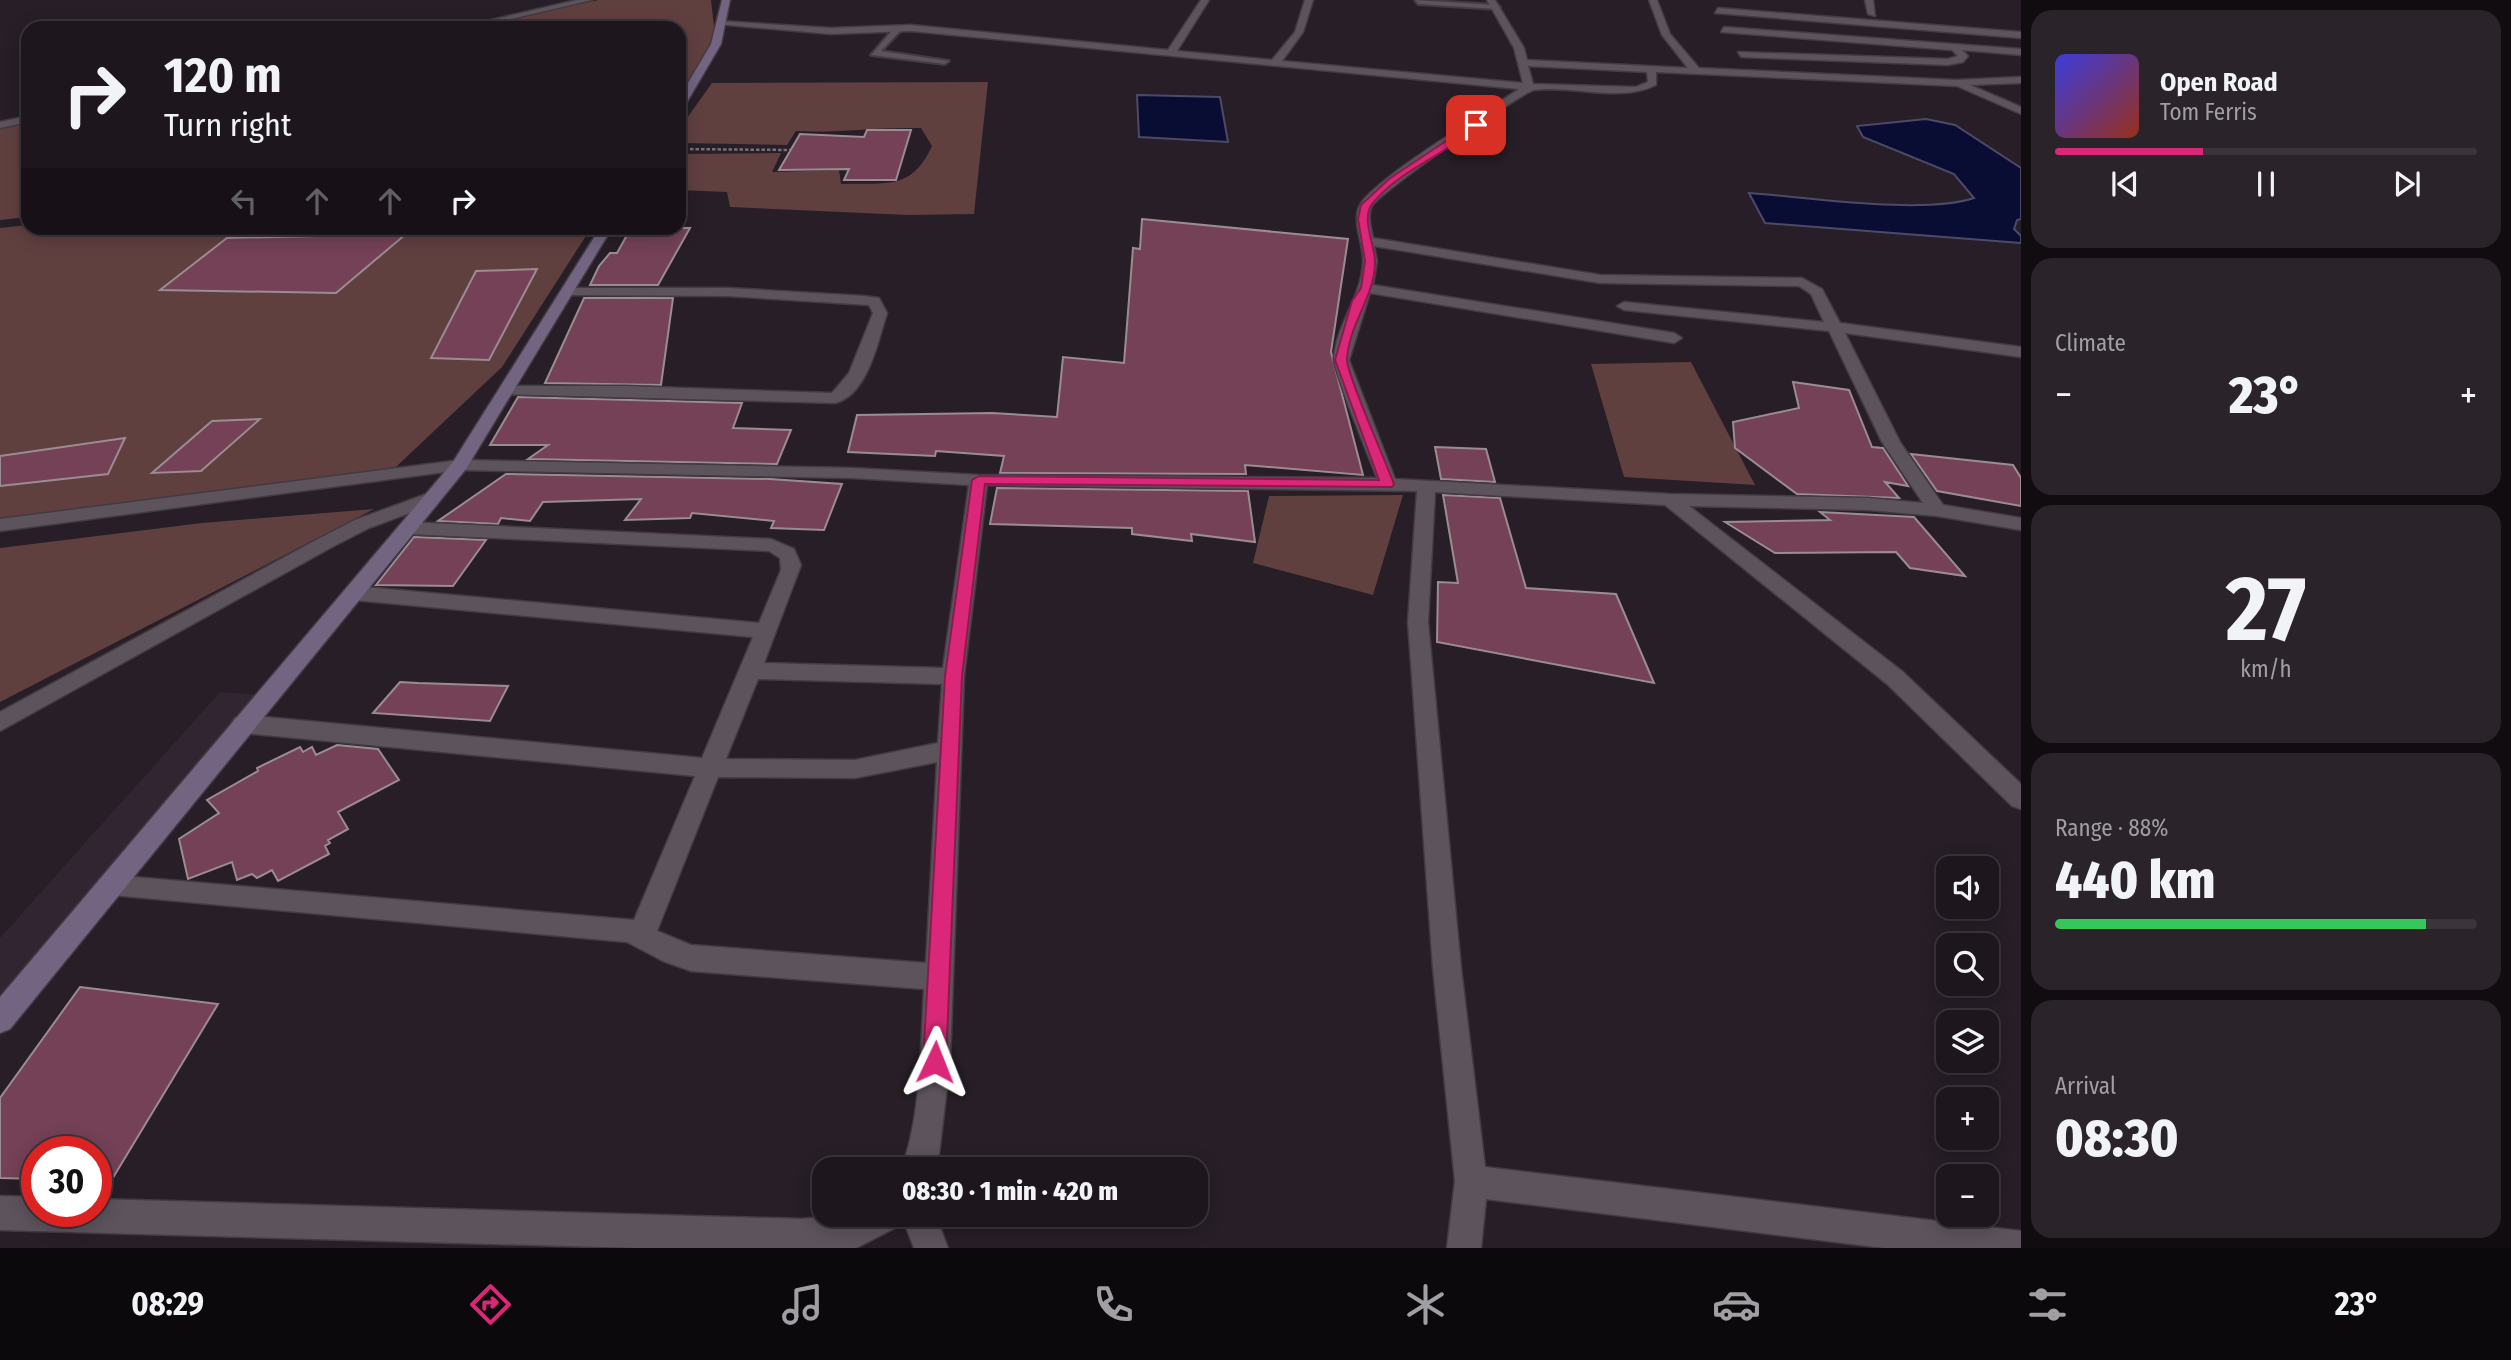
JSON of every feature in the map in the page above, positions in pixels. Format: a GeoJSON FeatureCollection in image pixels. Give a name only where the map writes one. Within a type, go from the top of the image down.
{"type":"FeatureCollection","features":[{"type":"Feature","properties":{"kind":"street"},"geometry":{"type":"LineString","coordinates":[[493,21],[588,0]]}},
{"type":"Feature","properties":{"kind":"street"},"geometry":{"type":"LineString","coordinates":[[686,95],[716,44],[726,0]]}},
{"type":"Feature","properties":{"kind":"street"},"geometry":{"type":"LineString","coordinates":[[1171,52],[1205,0]]}},
{"type":"Feature","properties":{"kind":"street"},"geometry":{"type":"LineString","coordinates":[[1275,63],[1299,32],[1309,0]]}},
{"type":"Feature","properties":{"kind":"street"},"geometry":{"type":"LineString","coordinates":[[1653,0],[1665,34],[1697,72]]}},
{"type":"Feature","properties":{"kind":"street"},"geometry":{"type":"LineString","coordinates":[[1715,0],[1724,30],[1756,75]]}},
{"type":"Feature","properties":{"kind":"street"},"geometry":{"type":"LineString","coordinates":[[1869,0],[1872,14]]}},
{"type":"Feature","properties":{"kind":"street"},"geometry":{"type":"LineString","coordinates":[[1494,4],[1519,48],[1529,87]]}},
{"type":"Feature","properties":{"kind":"street"},"geometry":{"type":"LineString","coordinates":[[1799,7],[1981,22],[1999,27],[2021,45]]}},
{"type":"Feature","properties":{"kind":"street"},"geometry":{"type":"LineString","coordinates":[[1718,11],[2021,35]]}},
{"type":"Feature","properties":{"kind":"street"},"geometry":{"type":"LineString","coordinates":[[720,24],[831,31],[899,28],[1529,87],[1638,90],[1653,83],[1651,69]]}},
{"type":"Feature","properties":{"kind":"street"},"geometry":{"type":"LineString","coordinates":[[1724,30],[2021,52]]}},
{"type":"Feature","properties":{"kind":"street"},"geometry":{"type":"LineString","coordinates":[[1741,54],[1948,62],[1960,60],[1963,56],[1954,48]]}},
{"type":"Feature","properties":{"kind":"street"},"geometry":{"type":"LineString","coordinates":[[1523,62],[1956,83],[2021,80]]}},
{"type":"Feature","properties":{"kind":"street"},"geometry":{"type":"LineString","coordinates":[[1956,83],[2021,111]]}},
{"type":"Feature","properties":{"kind":"street"},"geometry":{"type":"LineString","coordinates":[[1388,484],[1341,360],[1358,301],[1366,288],[1369,241],[1363,219],[1366,205],[1374,196],[1529,87]]}},
{"type":"Feature","properties":{"kind":"street"},"geometry":{"type":"LineString","coordinates":[[0,125],[21,120]]}},
{"type":"Feature","properties":{"kind":"street"},"geometry":{"type":"LineString","coordinates":[[0,1019],[460,465],[602,235]]}},
{"type":"Feature","properties":{"kind":"street"},"geometry":{"type":"LineString","coordinates":[[1369,241],[1600,279],[1802,282],[1817,292],[1891,442],[1937,510]]}},
{"type":"Feature","properties":{"kind":"street"},"geometry":{"type":"LineString","coordinates":[[1366,288],[1674,338]]}},
{"type":"Feature","properties":{"kind":"street"},"geometry":{"type":"LineString","coordinates":[[506,391],[624,391],[835,398],[848,388],[866,352],[880,313],[874,301],[864,300],[728,292],[567,292]]}},
{"type":"Feature","properties":{"kind":"street"},"geometry":{"type":"LineString","coordinates":[[1625,306],[1833,327],[2021,352]]}},
{"type":"Feature","properties":{"kind":"street"},"geometry":{"type":"LineString","coordinates":[[0,526],[460,465],[852,472],[979,480],[1388,484],[1670,500],[1868,504],[1937,510],[2021,524]]}},
{"type":"Feature","properties":{"kind":"street"},"geometry":{"type":"LineString","coordinates":[[922,1157],[935,1062],[953,676],[979,480]]}},
{"type":"Feature","properties":{"kind":"street"},"geometry":{"type":"LineString","coordinates":[[1426,486],[1418,622],[1447,968],[1471,1181],[1464,1248]]}},
{"type":"Feature","properties":{"kind":"street"},"geometry":{"type":"LineString","coordinates":[[0,722],[325,543],[362,524],[432,498]]}},
{"type":"Feature","properties":{"kind":"street"},"geometry":{"type":"LineString","coordinates":[[1670,500],[1895,678],[2021,799]]}},
{"type":"Feature","properties":{"kind":"street"},"geometry":{"type":"LineString","coordinates":[[408,528],[771,545],[785,551],[793,561],[713,768],[642,935]]}},
{"type":"Feature","properties":{"kind":"street"},"geometry":{"type":"LineString","coordinates":[[354,593],[765,631]]}},
{"type":"Feature","properties":{"kind":"street"},"geometry":{"type":"LineString","coordinates":[[750,671],[953,676]]}},
{"type":"Feature","properties":{"kind":"street"},"geometry":{"type":"LineString","coordinates":[[243,724],[713,768],[855,769],[950,750]]}},
{"type":"Feature","properties":{"kind":"street"},"geometry":{"type":"LineString","coordinates":[[110,886],[628,930],[642,935],[660,949],[691,958],[938,977]]}},
{"type":"Feature","properties":{"kind":"street"},"geometry":{"type":"LineString","coordinates":[[1471,1181],[2021,1248]]}},
{"type":"Feature","properties":{"kind":"street"},"geometry":{"type":"LineString","coordinates":[[0,1213],[802,1236],[852,1233],[863,1227]]}},
{"type":"Feature","properties":{"kind":"street"},"geometry":{"type":"LineString","coordinates":[[923,1227],[931,1248]]}},
{"type":"Feature","properties":{"kind":"lane"},"geometry":{"type":"LineString","coordinates":[[1418,2],[1494,4]]}},
{"type":"Feature","properties":{"kind":"lane"},"geometry":{"type":"LineString","coordinates":[[899,28],[874,53],[945,61]]}},
{"type":"Feature","properties":{"kind":"path"},"geometry":{"type":"LineString","coordinates":[[686,149],[790,150]]}},
{"type":"Feature","properties":{"kind":"shaded area"},"geometry":{"type":"Polygon","coordinates":[[[598,0],[711,0],[716,44],[686,95],[686,21],[501,21],[598,0]]]}},
{"type":"Feature","properties":{"kind":"shaded area"},"geometry":{"type":"Polygon","coordinates":[[[988,82],[974,214],[908,215],[730,207],[727,192],[686,190],[686,154],[781,153],[772,172],[839,170],[841,184],[871,184],[906,178],[924,161],[932,146],[921,128],[796,131],[787,145],[686,143],[686,119],[712,83],[988,82]]]}},
{"type":"Feature","properties":{"kind":"shaded area"},"geometry":{"type":"Polygon","coordinates":[[[1137,95],[1220,97],[1228,142],[1139,137],[1137,95]]]}},
{"type":"Feature","properties":{"kind":"shaded area"},"geometry":{"type":"Polygon","coordinates":[[[1926,119],[1955,125],[2021,168],[2021,219],[2017,220],[2014,229],[2021,236],[2021,243],[1765,223],[1749,193],[1896,205],[1952,203],[1974,198],[1954,174],[1863,137],[1857,126],[1926,119]]]}},
{"type":"Feature","properties":{"kind":"shaded area"},"geometry":{"type":"Polygon","coordinates":[[[21,122],[21,218],[0,220],[0,126],[21,122]]]}},
{"type":"Feature","properties":{"kind":"shaded area"},"geometry":{"type":"Polygon","coordinates":[[[21,226],[21,235],[587,235],[502,367],[380,482],[0,529],[0,228],[21,226]]]}},
{"type":"Feature","properties":{"kind":"shaded area"},"geometry":{"type":"Polygon","coordinates":[[[1691,362],[1755,485],[1624,477],[1591,364],[1691,362]]]}},
{"type":"Feature","properties":{"kind":"shaded area"},"geometry":{"type":"Polygon","coordinates":[[[1403,495],[1373,595],[1253,563],[1269,496],[1403,495]]]}},
{"type":"Feature","properties":{"kind":"shaded area"},"geometry":{"type":"Polygon","coordinates":[[[374,509],[0,702],[0,548],[202,523],[374,509]]]}},
{"type":"Feature","properties":{"kind":"shaded area"},"geometry":{"type":"Polygon","coordinates":[[[220,692],[261,695],[0,995],[0,938],[220,692]]]}},
{"type":"Feature","properties":{"kind":"building"},"geometry":{"type":"Polygon","coordinates":[[[867,130],[911,130],[896,180],[844,180],[849,169],[779,170],[800,134],[864,137],[867,130]]]}},
{"type":"Feature","properties":{"kind":"building"},"geometry":{"type":"Polygon","coordinates":[[[1142,219],[1348,239],[1331,352],[1363,475],[1245,465],[1246,474],[1000,473],[1004,456],[936,451],[935,456],[848,452],[857,415],[992,413],[1057,417],[1063,357],[1124,363],[1133,248],[1140,249],[1142,219]]]}},
{"type":"Feature","properties":{"kind":"building"},"geometry":{"type":"Polygon","coordinates":[[[686,228],[690,228],[658,285],[590,285],[599,266],[610,253],[617,253],[627,235],[686,235],[686,228]]]}},
{"type":"Feature","properties":{"kind":"building"},"geometry":{"type":"Polygon","coordinates":[[[405,235],[336,293],[160,290],[227,238],[405,235]]]}},
{"type":"Feature","properties":{"kind":"building"},"geometry":{"type":"Polygon","coordinates":[[[537,269],[489,360],[431,358],[476,271],[537,269]]]}},
{"type":"Feature","properties":{"kind":"building"},"geometry":{"type":"Polygon","coordinates":[[[584,298],[673,298],[661,385],[545,383],[584,298]]]}},
{"type":"Feature","properties":{"kind":"building"},"geometry":{"type":"Polygon","coordinates":[[[1793,382],[1849,390],[1872,447],[1883,448],[1908,486],[1885,482],[1899,498],[1797,494],[1735,448],[1733,422],[1799,408],[1793,382]]]}},
{"type":"Feature","properties":{"kind":"building"},"geometry":{"type":"Polygon","coordinates":[[[518,397],[742,403],[733,428],[791,430],[777,464],[528,459],[548,445],[490,445],[518,397]]]}},
{"type":"Feature","properties":{"kind":"building"},"geometry":{"type":"Polygon","coordinates":[[[260,419],[201,471],[152,473],[212,421],[260,419]]]}},
{"type":"Feature","properties":{"kind":"building"},"geometry":{"type":"Polygon","coordinates":[[[125,438],[108,474],[0,486],[0,456],[125,438]]]}},
{"type":"Feature","properties":{"kind":"building"},"geometry":{"type":"Polygon","coordinates":[[[1435,447],[1486,449],[1495,482],[1441,479],[1435,447]]]}},
{"type":"Feature","properties":{"kind":"building"},"geometry":{"type":"Polygon","coordinates":[[[1911,454],[2013,465],[2021,478],[2021,506],[1937,491],[1911,454]]]}},
{"type":"Feature","properties":{"kind":"building"},"geometry":{"type":"Polygon","coordinates":[[[506,474],[770,479],[842,484],[824,530],[771,528],[774,521],[692,513],[690,518],[625,520],[641,499],[543,502],[530,521],[501,518],[498,524],[438,521],[506,474]]]}},
{"type":"Feature","properties":{"kind":"building"},"geometry":{"type":"Polygon","coordinates":[[[997,488],[1248,491],[1255,542],[1191,534],[1192,541],[1132,534],[1132,528],[990,524],[997,488]]]}},
{"type":"Feature","properties":{"kind":"building"},"geometry":{"type":"Polygon","coordinates":[[[1443,495],[1500,498],[1526,588],[1616,594],[1654,683],[1437,642],[1438,582],[1458,583],[1443,495]]]}},
{"type":"Feature","properties":{"kind":"building"},"geometry":{"type":"Polygon","coordinates":[[[1820,512],[1914,517],[1965,576],[1910,568],[1896,552],[1775,553],[1725,522],[1830,520],[1820,512]]]}},
{"type":"Feature","properties":{"kind":"building"},"geometry":{"type":"Polygon","coordinates":[[[414,537],[486,540],[453,586],[376,585],[414,537]]]}},
{"type":"Feature","properties":{"kind":"building"},"geometry":{"type":"Polygon","coordinates":[[[400,682],[508,686],[490,721],[373,713],[400,682]]]}},
{"type":"Feature","properties":{"kind":"building"},"geometry":{"type":"Polygon","coordinates":[[[337,745],[378,749],[399,780],[338,812],[348,829],[328,840],[330,843],[325,846],[329,854],[278,881],[272,870],[257,878],[252,874],[237,880],[232,862],[188,879],[179,839],[219,813],[207,800],[258,771],[257,768],[300,747],[303,752],[312,747],[316,755],[337,745]]]}},
{"type":"Feature","properties":{"kind":"building"},"geometry":{"type":"Polygon","coordinates":[[[80,987],[218,1004],[112,1179],[112,1136],[21,1136],[21,1179],[0,1178],[0,1098],[80,987]]]}},
{"type":"Feature","properties":{"kind":"route"},"geometry":{"type":"LineString","coordinates":[[935,1062],[953,676],[979,480],[1388,484],[1354,402],[1341,360],[1358,301],[1366,288],[1370,261],[1369,241],[1363,219],[1366,205],[1392,181],[1476,125]]}}]}
